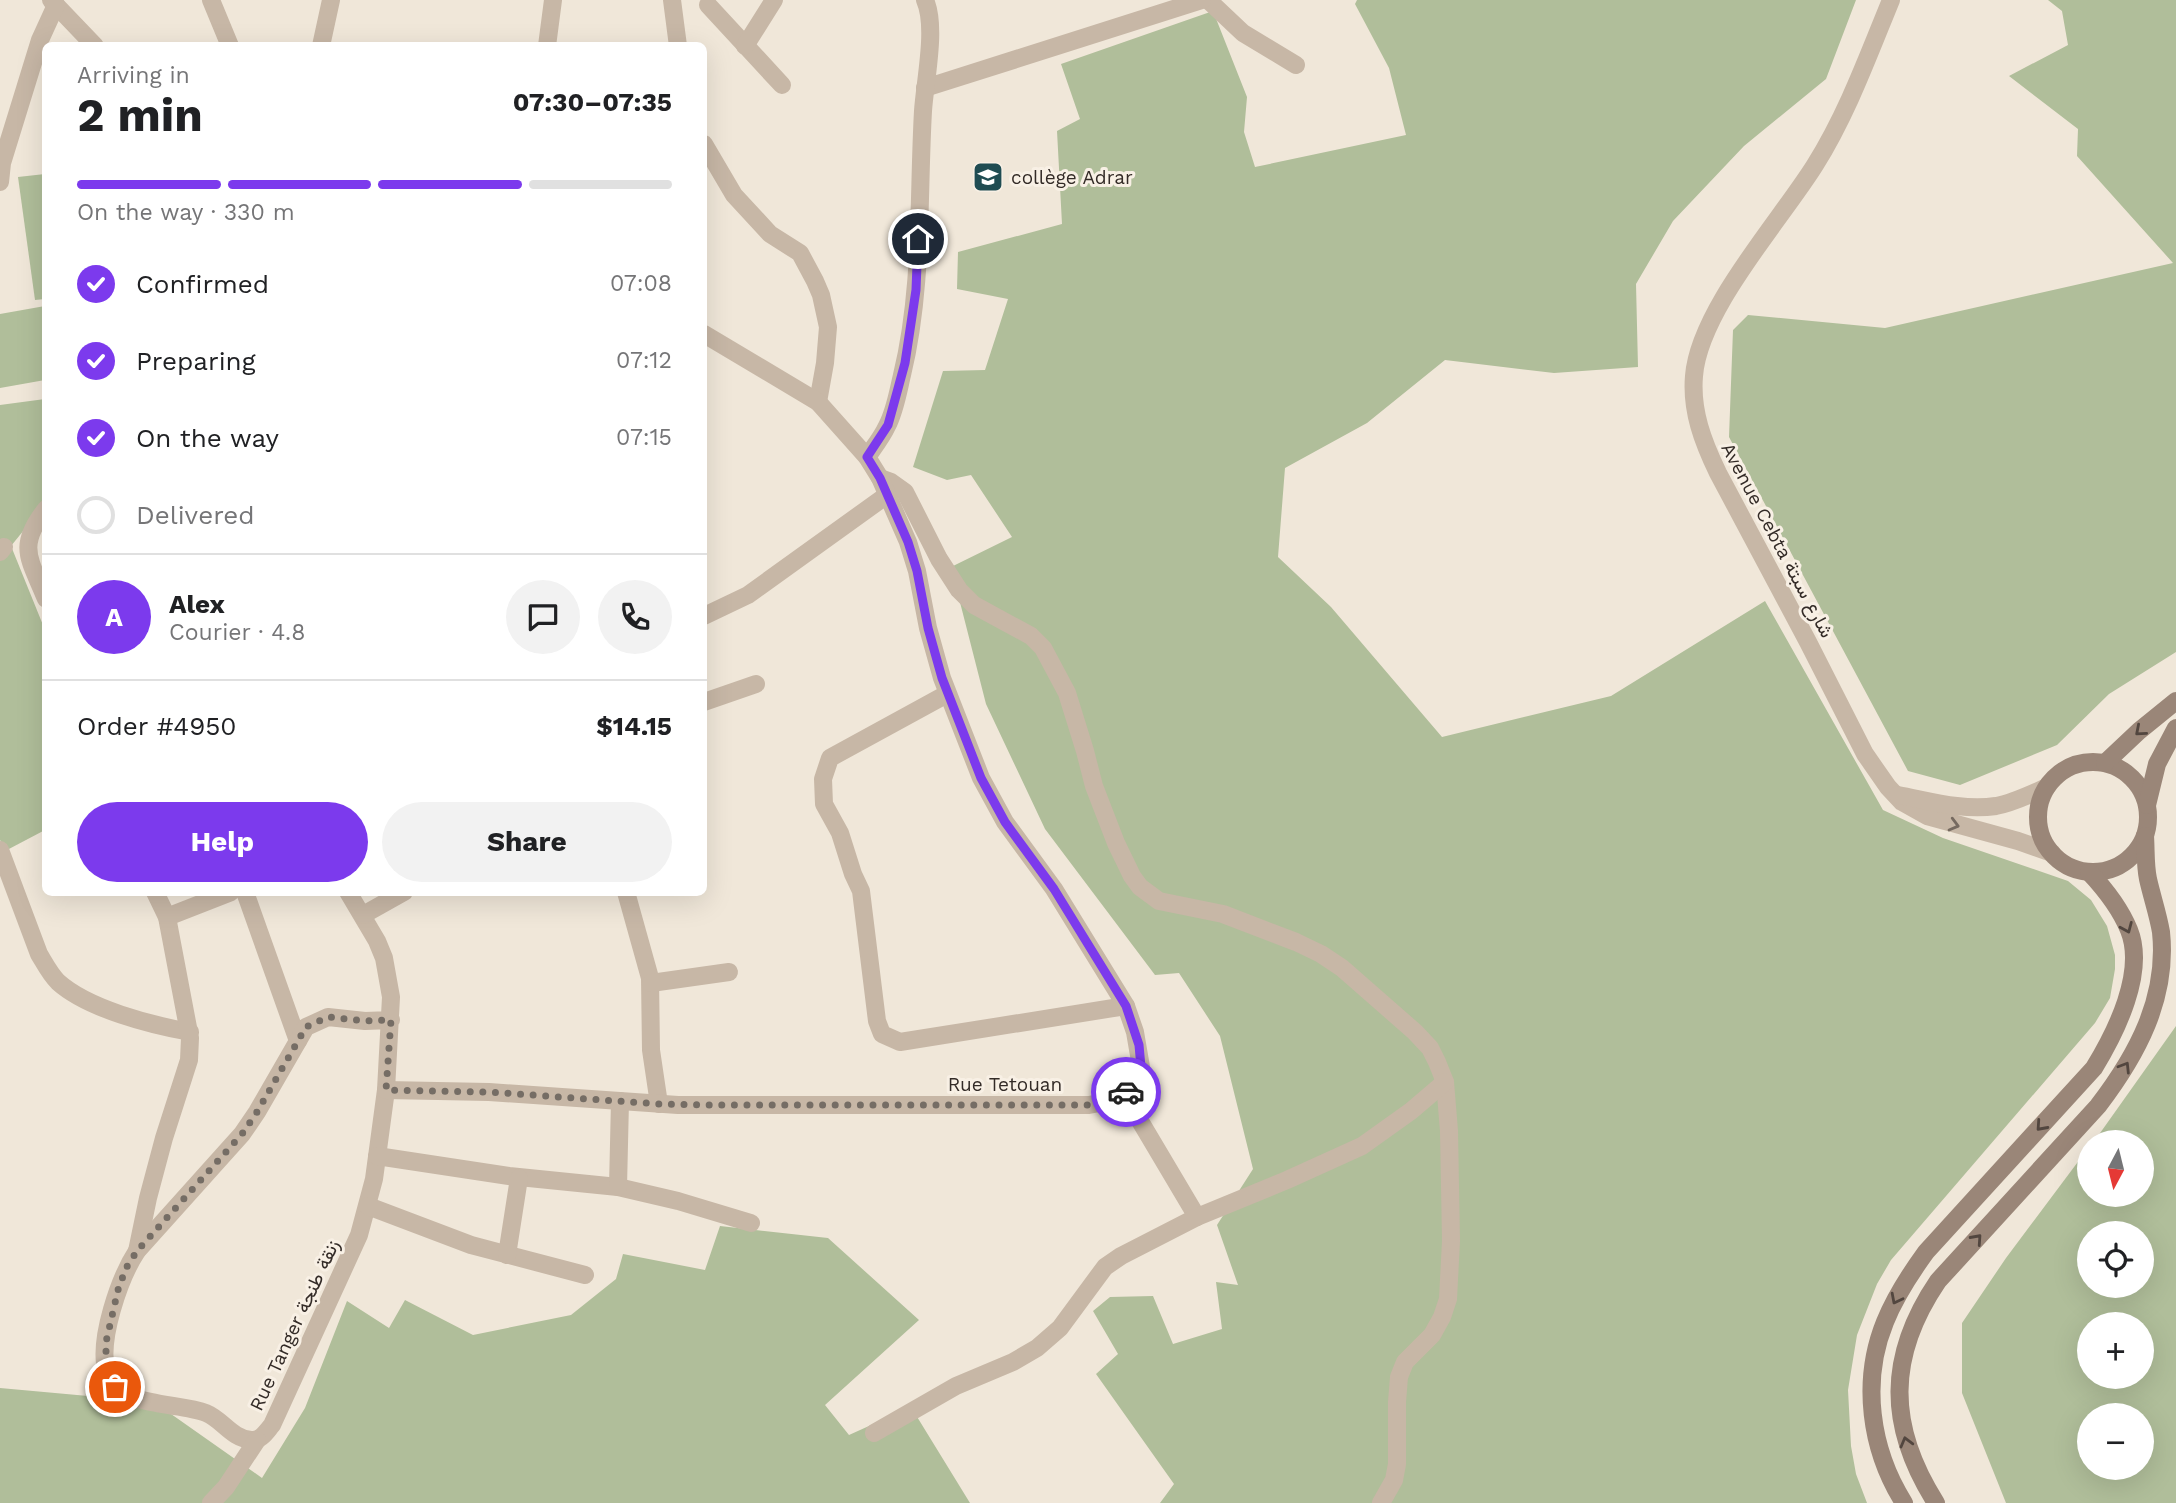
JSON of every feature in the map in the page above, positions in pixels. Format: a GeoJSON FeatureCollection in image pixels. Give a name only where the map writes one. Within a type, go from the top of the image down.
{"type":"FeatureCollection","features":[{"type":"Feature","properties":{"kind":"main road"},"geometry":{"type":"LineString","coordinates":[[2105,763],[2176,701]]}},
{"type":"Feature","properties":{"kind":"main road"},"geometry":{"type":"LineString","coordinates":[[2147,804],[2132,778],[2120,769],[2105,763],[2088,762],[2058,774],[2047,787],[2038,813],[2039,828],[2052,853],[2075,869],[2103,871],[2129,859],[2145,836],[2148,826],[2147,804],[2157,764],[2176,728]]}},
{"type":"Feature","properties":{"kind":"main road"},"geometry":{"type":"LineString","coordinates":[[1936,1503],[1920,1478],[1904,1434],[1899,1398],[1901,1370],[1910,1331],[1938,1281],[2098,1106],[2138,1046],[2152,1012],[2162,963],[2161,932],[2148,878],[2145,836]]}},
{"type":"Feature","properties":{"kind":"main road"},"geometry":{"type":"LineString","coordinates":[[1904,1503],[1884,1464],[1874,1432],[1871,1398],[1875,1354],[1884,1322],[1903,1284],[1926,1252],[2094,1068],[2121,1016],[2134,963],[2133,944],[2129,930],[2114,902],[2089,872]]}},
{"type":"Feature","properties":{"kind":"street"},"geometry":{"type":"LineString","coordinates":[[211,0],[228,42]]}},
{"type":"Feature","properties":{"kind":"street"},"geometry":{"type":"LineString","coordinates":[[322,42],[331,0]]}},
{"type":"Feature","properties":{"kind":"street"},"geometry":{"type":"LineString","coordinates":[[548,42],[553,0]]}},
{"type":"Feature","properties":{"kind":"street"},"geometry":{"type":"LineString","coordinates":[[672,0],[677,42]]}},
{"type":"Feature","properties":{"kind":"street"},"geometry":{"type":"LineString","coordinates":[[745,46],[774,0]]}},
{"type":"Feature","properties":{"kind":"street"},"geometry":{"type":"LineString","coordinates":[[867,457],[888,425],[912,326],[930,30],[929,10],[925,0]]}},
{"type":"Feature","properties":{"kind":"street"},"geometry":{"type":"LineString","coordinates":[[925,88],[1202,0]]}},
{"type":"Feature","properties":{"kind":"street"},"geometry":{"type":"LineString","coordinates":[[1208,0],[1243,33],[1296,65]]}},
{"type":"Feature","properties":{"kind":"street","name":"Avenue Cebta شارع سبتة"},"geometry":{"type":"LineString","coordinates":[[1891,0],[1862,71],[1824,150],[1753,253],[1705,334],[1695,365],[1695,407],[1700,430],[1718,473],[1876,773],[1902,802],[1927,816],[2052,853]]}},
{"type":"Feature","properties":{"kind":"street"},"geometry":{"type":"LineString","coordinates":[[0,182],[2,163],[53,3],[91,42]]}},
{"type":"Feature","properties":{"kind":"street"},"geometry":{"type":"LineString","coordinates":[[708,5],[782,85]]}},
{"type":"Feature","properties":{"kind":"street"},"geometry":{"type":"LineString","coordinates":[[707,149],[734,195],[770,234],[800,253],[816,281],[828,327],[818,402]]}},
{"type":"Feature","properties":{"kind":"street"},"geometry":{"type":"LineString","coordinates":[[707,341],[818,402],[867,457],[884,487],[908,542],[917,571],[931,639],[947,694],[994,804],[1054,889],[1126,1006],[1139,1045],[1141,1067],[1135,1082],[1124,1094],[1197,1217]]}},
{"type":"Feature","properties":{"kind":"street"},"geometry":{"type":"LineString","coordinates":[[707,614],[766,583],[891,482],[905,492],[935,552],[959,590],[981,609],[1031,636],[1043,648],[1067,693],[1094,786],[1116,843],[1140,887],[1159,901],[1223,914],[1321,954],[1342,968],[1430,1048],[1445,1083],[1450,1131],[1448,1299],[1432,1335],[1405,1362],[1399,1377],[1397,1464],[1394,1480],[1381,1503]]}},
{"type":"Feature","properties":{"kind":"street"},"geometry":{"type":"LineString","coordinates":[[42,515],[30,532],[27,542],[31,563],[42,589]]}},
{"type":"Feature","properties":{"kind":"street"},"geometry":{"type":"LineString","coordinates":[[707,701],[755,684]]}},
{"type":"Feature","properties":{"kind":"street"},"geometry":{"type":"LineString","coordinates":[[947,694],[830,758],[823,779],[824,804],[840,832],[861,891],[877,1021],[882,1034],[900,1042],[1126,1006]]}},
{"type":"Feature","properties":{"kind":"street"},"geometry":{"type":"LineString","coordinates":[[1894,794],[1963,807],[1986,807],[2008,803],[2047,787]]}},
{"type":"Feature","properties":{"kind":"street"},"geometry":{"type":"LineString","coordinates":[[0,850],[39,954],[58,982],[110,1010],[159,1027],[190,1032]]}},
{"type":"Feature","properties":{"kind":"street"},"geometry":{"type":"LineString","coordinates":[[137,1251],[163,1138],[182,1086],[188,1060],[190,1032],[167,917],[157,896]]}},
{"type":"Feature","properties":{"kind":"street"},"geometry":{"type":"LineString","coordinates":[[167,917],[221,896]]}},
{"type":"Feature","properties":{"kind":"street"},"geometry":{"type":"LineString","coordinates":[[245,896],[298,1041]]}},
{"type":"Feature","properties":{"kind":"street","name":"Rue Tanger زنقة طنجة"},"geometry":{"type":"LineString","coordinates":[[351,896],[370,926],[384,958],[391,997],[391,1020],[386,1090],[368,1206],[359,1235],[272,1425],[257,1440],[249,1440],[229,1432],[209,1414],[128,1395],[111,1382],[106,1366],[106,1342],[118,1290],[126,1268],[137,1251],[242,1134],[306,1027],[328,1017],[365,1021],[391,1020]]}},
{"type":"Feature","properties":{"kind":"street"},"geometry":{"type":"LineString","coordinates":[[363,915],[397,896]]}},
{"type":"Feature","properties":{"kind":"street"},"geometry":{"type":"LineString","coordinates":[[627,896],[651,984],[651,1050],[659,1104]]}},
{"type":"Feature","properties":{"kind":"street"},"geometry":{"type":"LineString","coordinates":[[651,984],[729,972]]}},
{"type":"Feature","properties":{"kind":"street"},"geometry":{"type":"LineString","coordinates":[[874,1433],[956,1386],[1013,1362],[1037,1348],[1060,1328],[1105,1267],[1121,1256],[1197,1217],[1362,1146],[1445,1083]]}},
{"type":"Feature","properties":{"kind":"street","name":"Rue Tetouan"},"geometry":{"type":"LineString","coordinates":[[386,1090],[489,1092],[659,1104],[1068,1106],[1104,1102],[1124,1094]]}},
{"type":"Feature","properties":{"kind":"street"},"geometry":{"type":"LineString","coordinates":[[618,1187],[620,1101]]}},
{"type":"Feature","properties":{"kind":"street"},"geometry":{"type":"LineString","coordinates":[[377,1156],[519,1178],[618,1187],[657,1195],[751,1223]]}},
{"type":"Feature","properties":{"kind":"street"},"geometry":{"type":"LineString","coordinates":[[507,1255],[519,1178]]}},
{"type":"Feature","properties":{"kind":"street"},"geometry":{"type":"LineString","coordinates":[[368,1206],[471,1245],[585,1275]]}},
{"type":"Feature","properties":{"kind":"street"},"geometry":{"type":"LineString","coordinates":[[211,1503],[226,1487],[257,1440]]}},
{"type":"Feature","properties":{"kind":"green space"},"geometry":{"type":"Polygon","coordinates":[[[1357,0],[1856,0],[1826,79],[1744,146],[1673,221],[1636,284],[1638,367],[1554,373],[1445,360],[1367,423],[1285,468],[1278,557],[1331,607],[1442,737],[1611,696],[1765,601],[1883,810],[1943,838],[2068,881],[2091,900],[2107,926],[2115,955],[2110,998],[2095,1023],[1891,1260],[1877,1284],[1857,1335],[1848,1390],[1851,1446],[1856,1474],[1867,1503],[1160,1503],[1174,1484],[1096,1374],[1118,1354],[1093,1311],[1110,1297],[1153,1296],[1173,1344],[1222,1329],[1216,1282],[1238,1285],[1217,1225],[1253,1169],[1220,1036],[1179,973],[1155,975],[1045,829],[986,704],[951,567],[1012,537],[971,475],[947,480],[913,467],[943,371],[985,370],[1008,299],[957,289],[958,252],[1062,224],[1057,131],[1080,119],[1061,64],[1213,11],[1247,97],[1244,132],[1255,167],[1406,135],[1389,68],[1355,4],[1357,0]]]}},
{"type":"Feature","properties":{"kind":"green space"},"geometry":{"type":"Polygon","coordinates":[[[2048,0],[2176,0],[2176,652],[2109,694],[2057,745],[1960,785],[1908,771],[1729,437],[1733,330],[1748,315],[1885,328],[2173,263],[2077,156],[2078,129],[2009,76],[2068,45],[2062,11],[2048,0]]]}},
{"type":"Feature","properties":{"kind":"green space"},"geometry":{"type":"Polygon","coordinates":[[[42,174],[42,299],[35,300],[18,177],[42,174]]]}},
{"type":"Feature","properties":{"kind":"green space"},"geometry":{"type":"Polygon","coordinates":[[[42,307],[42,381],[0,388],[0,314],[42,307]]]}},
{"type":"Feature","properties":{"kind":"green space"},"geometry":{"type":"Polygon","coordinates":[[[42,399],[42,508],[11,546],[42,623],[42,832],[7,850],[0,840],[0,405],[42,399]]]}},
{"type":"Feature","properties":{"kind":"green space"},"geometry":{"type":"Polygon","coordinates":[[[2176,1026],[2176,1503],[2006,1503],[1962,1393],[1962,1323],[2006,1258],[2077,1163],[2077,1208],[2154,1208],[2154,1130],[2102,1130],[2176,1026]]]}},
{"type":"Feature","properties":{"kind":"green space"},"geometry":{"type":"Polygon","coordinates":[[[720,1226],[828,1238],[919,1320],[825,1405],[849,1435],[911,1407],[970,1503],[0,1503],[0,1388],[154,1402],[262,1478],[305,1408],[347,1301],[389,1328],[405,1300],[473,1335],[571,1315],[616,1279],[623,1254],[705,1270],[720,1226]]]}},
{"type":"Feature","properties":{"kind":"way so far"},"geometry":{"type":"LineString","coordinates":[[115,1387],[106,1366],[106,1342],[126,1268],[137,1251],[242,1134],[306,1027],[328,1017],[365,1021],[391,1020],[386,1090],[489,1092],[659,1104],[1042,1106],[1089,1105],[1114,1099],[1126,1092]]}},
{"type":"Feature","properties":{"kind":"place","name":"collège Adrar"},"geometry":{"type":"Point","coordinates":[988,177]}},
{"type":"Feature","properties":{"kind":"route"},"geometry":{"type":"LineString","coordinates":[[918,239],[916,290],[905,363],[888,425],[867,457],[880,478],[908,542],[942,678],[981,778],[1005,822],[1054,889],[1126,1006],[1139,1045],[1141,1067],[1135,1082],[1126,1092]]}}]}
